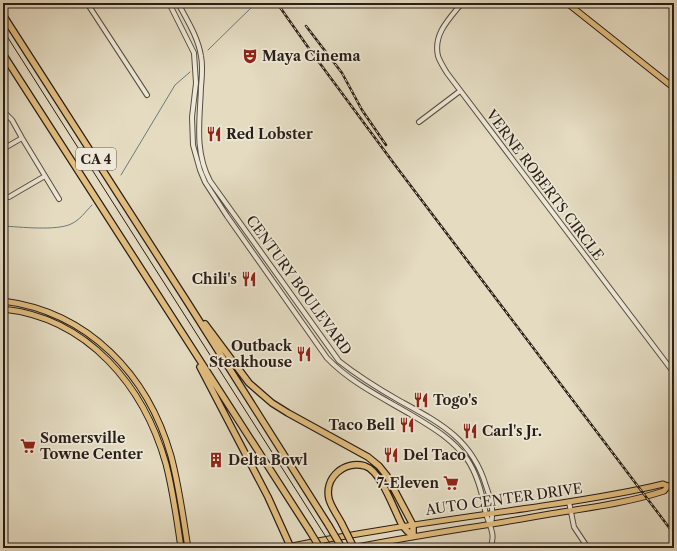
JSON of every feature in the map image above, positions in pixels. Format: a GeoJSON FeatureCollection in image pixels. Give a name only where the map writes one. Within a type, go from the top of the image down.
{"type":"FeatureCollection","features":[{"type":"Feature","properties":{"kind":"highway","name":"CA 4"},"geometry":{"type":"LineString","coordinates":[[3,15],[188,303],[342,548]]}},
{"type":"Feature","properties":{"kind":"highway","name":"CA 4"},"geometry":{"type":"LineString","coordinates":[[3,54],[320,548]]}},
{"type":"Feature","properties":{"kind":"highway"},"geometry":{"type":"LineString","coordinates":[[188,303],[249,383],[278,406],[368,457],[379,466],[387,476],[414,525],[412,536]]}},
{"type":"Feature","properties":{"kind":"highway"},"geometry":{"type":"LineString","coordinates":[[181,332],[268,497],[291,547]]}},
{"type":"Feature","properties":{"kind":"highway"},"geometry":{"type":"LineString","coordinates":[[353,548],[330,500],[329,486],[335,474],[341,469],[355,464],[369,468],[378,477],[403,526],[412,536]]}},
{"type":"Feature","properties":{"kind":"main road"},"geometry":{"type":"LineString","coordinates":[[567,3],[674,88]]}},
{"type":"Feature","properties":{"kind":"main road"},"geometry":{"type":"LineString","coordinates":[[3,301],[36,308],[66,320],[93,337],[119,359],[136,382],[155,416],[169,451],[179,494],[188,548]]}},
{"type":"Feature","properties":{"kind":"main road"},"geometry":{"type":"LineString","coordinates":[[3,309],[35,316],[70,330],[96,349],[115,367],[131,387],[152,426],[165,463],[181,548]]}},
{"type":"Feature","properties":{"kind":"main road","name":"AUTO CENTER DRIVE"},"geometry":{"type":"LineString","coordinates":[[282,548],[403,526],[569,502],[663,484],[668,486]]}},
{"type":"Feature","properties":{"kind":"main road","name":"AUTO CENTER DRIVE"},"geometry":{"type":"LineString","coordinates":[[353,548],[412,536],[570,511],[646,497],[664,491],[668,486],[674,484]]}},
{"type":"Feature","properties":{"kind":"main road"},"geometry":{"type":"LineString","coordinates":[[172,495],[179,494]]}},
{"type":"Feature","properties":{"kind":"street"},"geometry":{"type":"LineString","coordinates":[[87,3],[147,95]]}},
{"type":"Feature","properties":{"kind":"street","name":"CENTURY BOULEVARD"},"geometry":{"type":"LineString","coordinates":[[169,3],[194,53],[196,83],[192,117],[193,145],[205,182],[227,216],[327,358],[338,370],[439,431],[453,442],[467,460],[477,478],[483,497],[486,514],[491,524]]}},
{"type":"Feature","properties":{"kind":"street","name":"CENTURY BOULEVARD"},"geometry":{"type":"LineString","coordinates":[[178,3],[198,41],[202,73],[198,137],[202,162],[210,181],[339,361],[357,376],[435,420],[460,440],[480,468],[489,494],[493,513],[491,524]]}},
{"type":"Feature","properties":{"kind":"street","name":"VERNE ROBERTS CIRCLE"},"geometry":{"type":"LineString","coordinates":[[462,3],[440,31],[436,45],[439,58],[460,91],[674,373]]}},
{"type":"Feature","properties":{"kind":"street"},"geometry":{"type":"LineString","coordinates":[[419,122],[460,91]]}},
{"type":"Feature","properties":{"kind":"street"},"geometry":{"type":"LineString","coordinates":[[3,111],[12,120],[44,176],[60,199]]}},
{"type":"Feature","properties":{"kind":"street"},"geometry":{"type":"LineString","coordinates":[[3,148],[22,138]]}},
{"type":"Feature","properties":{"kind":"street"},"geometry":{"type":"LineString","coordinates":[[3,198],[9,197],[44,176]]}},
{"type":"Feature","properties":{"kind":"street"},"geometry":{"type":"LineString","coordinates":[[569,502],[574,527],[588,548]]}},
{"type":"Feature","properties":{"kind":"street"},"geometry":{"type":"LineString","coordinates":[[490,548],[493,538],[491,524]]}},
{"type":"Feature","properties":{"kind":"waterway"},"geometry":{"type":"LineString","coordinates":[[208,50],[256,3]]}},
{"type":"Feature","properties":{"kind":"waterway"},"geometry":{"type":"LineString","coordinates":[[121,175],[175,85],[190,72]]}},
{"type":"Feature","properties":{"kind":"waterway"},"geometry":{"type":"LineString","coordinates":[[3,226],[38,228],[65,226],[77,220],[92,205]]}},
{"type":"Feature","properties":{"kind":"tram line"},"geometry":{"type":"LineString","coordinates":[[3,30],[333,548]]}},
{"type":"Feature","properties":{"kind":"railway"},"geometry":{"type":"LineString","coordinates":[[277,3],[395,165],[674,534]]}},
{"type":"Feature","properties":{"kind":"railway"},"geometry":{"type":"LineString","coordinates":[[306,26],[342,73],[362,110],[386,145]]}},
{"type":"Feature","properties":{"kind":"place","name":"Maya Cinema"},"geometry":{"type":"Point","coordinates":[250,56]}},
{"type":"Feature","properties":{"kind":"place","name":"Red Lobster"},"geometry":{"type":"Point","coordinates":[214,134]}},
{"type":"Feature","properties":{"kind":"place","name":"Chili's"},"geometry":{"type":"Point","coordinates":[249,279]}},
{"type":"Feature","properties":{"kind":"place","name":"Outback Steakhouse"},"geometry":{"type":"Point","coordinates":[304,354]}},
{"type":"Feature","properties":{"kind":"place","name":"Togo's"},"geometry":{"type":"Point","coordinates":[421,400]}},
{"type":"Feature","properties":{"kind":"place","name":"Taco Bell"},"geometry":{"type":"Point","coordinates":[407,425]}},
{"type":"Feature","properties":{"kind":"place","name":"Carl's Jr."},"geometry":{"type":"Point","coordinates":[470,431]}},
{"type":"Feature","properties":{"kind":"place","name":"Somersville Towne Center"},"geometry":{"type":"Point","coordinates":[28,446]}},
{"type":"Feature","properties":{"kind":"place","name":"Del Taco"},"geometry":{"type":"Point","coordinates":[391,455]}},
{"type":"Feature","properties":{"kind":"place","name":"Delta Bowl"},"geometry":{"type":"Point","coordinates":[216,460]}},
{"type":"Feature","properties":{"kind":"place","name":"7-Eleven"},"geometry":{"type":"Point","coordinates":[451,483]}}]}
